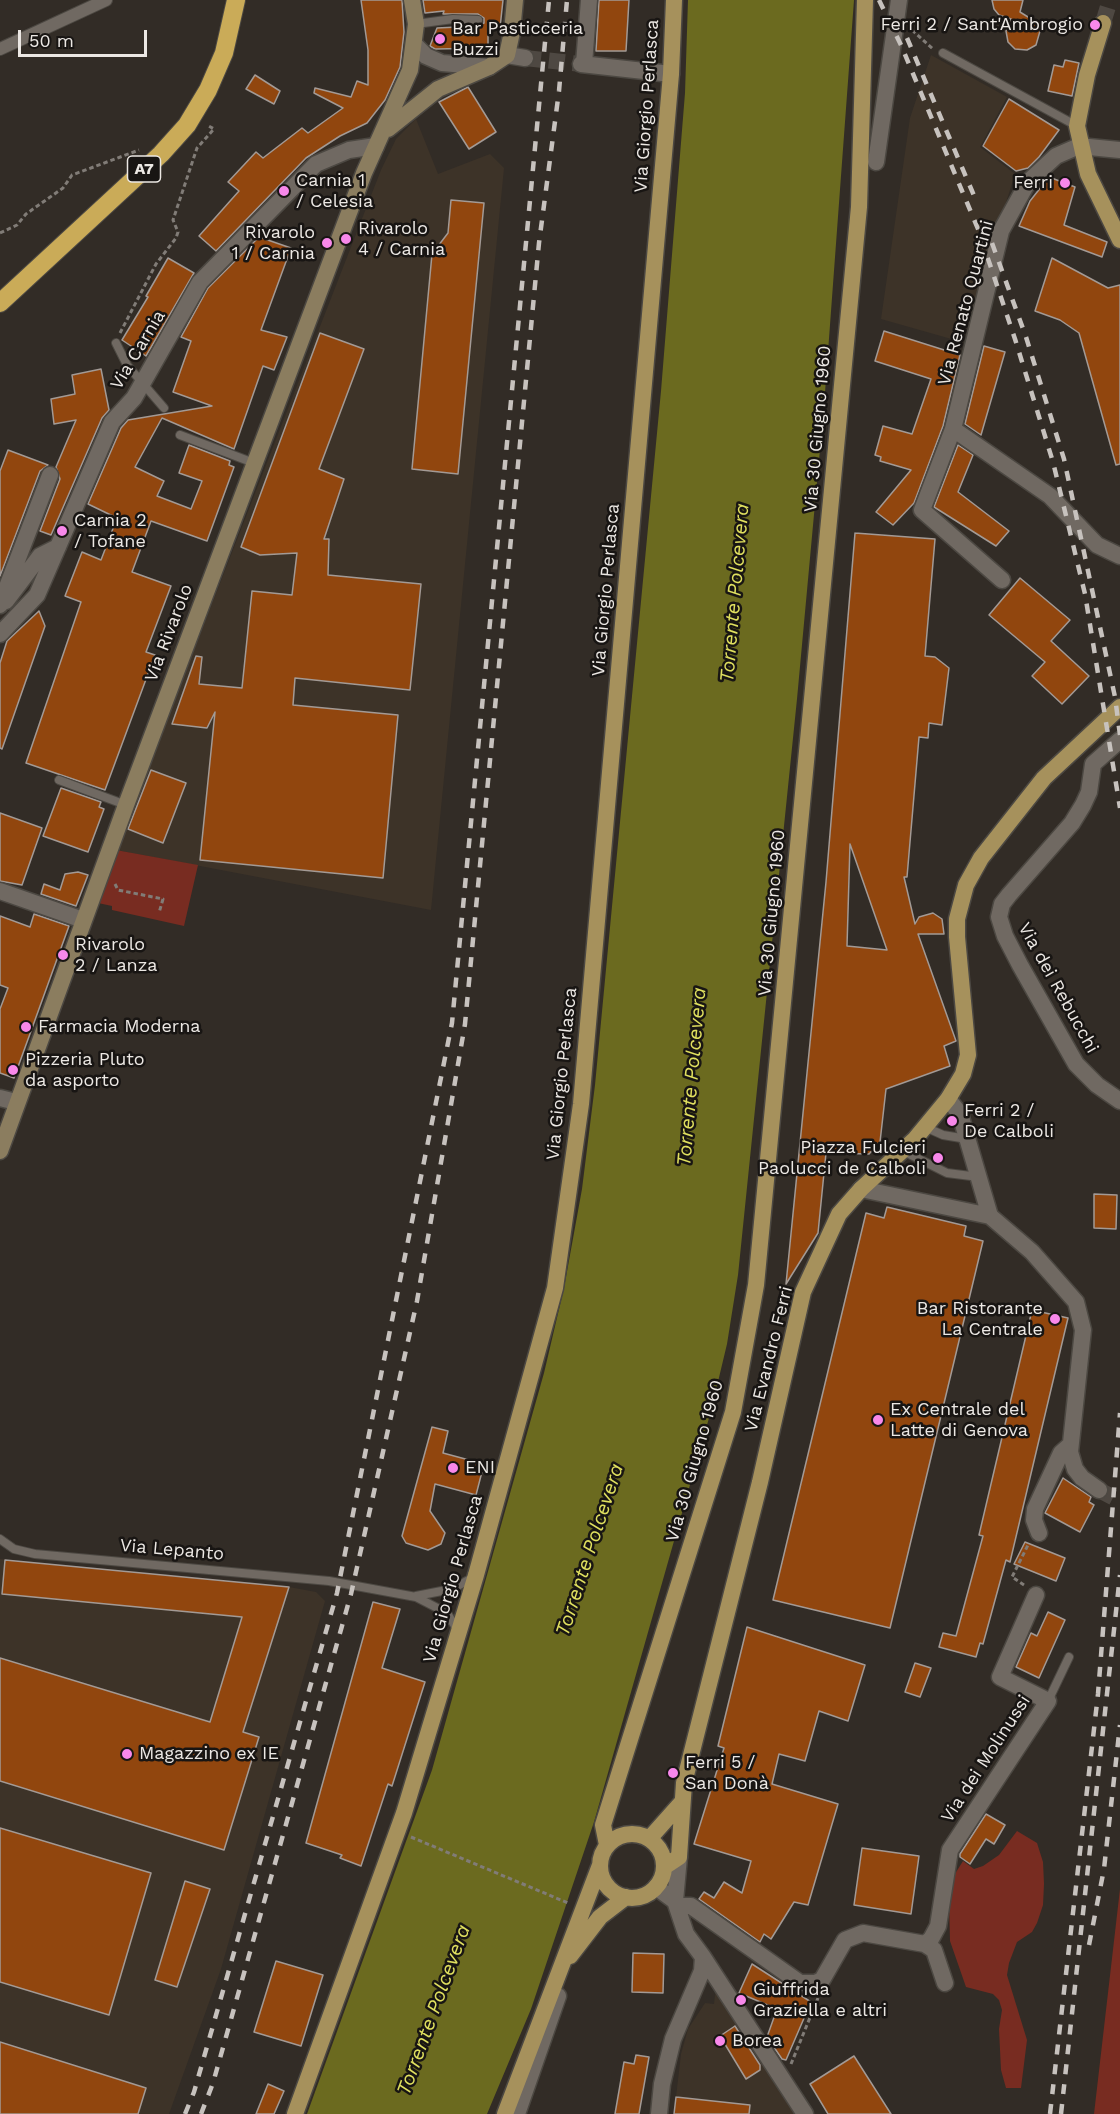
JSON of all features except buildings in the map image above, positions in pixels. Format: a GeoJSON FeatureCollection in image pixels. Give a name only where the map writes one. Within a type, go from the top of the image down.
{"type":"FeatureCollection","features":[{"type":"Feature","properties":{"kind":"highway","name":"A7"},"geometry":{"type":"LineString","coordinates":[[0,303],[161,154],[187,125],[208,90],[224,53],[236,0]]}},
{"type":"Feature","properties":{"kind":"main road","name":"Via Rivarolo"},"geometry":{"type":"LineString","coordinates":[[0,1151],[8,1100],[83,920],[254,463],[379,139],[410,70],[416,24],[412,0]]}},
{"type":"Feature","properties":{"kind":"main road"},"geometry":{"type":"LineString","coordinates":[[507,55],[515,0]]}},
{"type":"Feature","properties":{"kind":"main road","name":"Via Giorgio Perlasca"},"geometry":{"type":"LineString","coordinates":[[295,2114],[398,1832],[476,1575],[555,1288],[581,1104],[671,74],[674,0]]}},
{"type":"Feature","properties":{"kind":"main road","name":"Via 30 Giugno 1960"},"geometry":{"type":"LineString","coordinates":[[608,1845],[603,1825],[733,1412],[756,1285],[859,207],[865,0]]}},
{"type":"Feature","properties":{"kind":"main road"},"geometry":{"type":"LineString","coordinates":[[1103,23],[1087,75],[1077,126],[1088,174],[1120,240]]}},
{"type":"Feature","properties":{"kind":"main road","name":"Via Rivarolo"},"geometry":{"type":"LineString","coordinates":[[379,139],[425,97],[463,77],[489,67],[507,55]]}},
{"type":"Feature","properties":{"kind":"main road","name":"Via Evandro Ferri"},"geometry":{"type":"LineString","coordinates":[[679,1857],[684,1783],[760,1482],[803,1292],[839,1214],[861,1189],[903,1151],[925,1127],[963,1074],[968,1055],[957,919],[966,885],[981,858],[1044,778],[1120,707]]}},
{"type":"Feature","properties":{"kind":"main road"},"geometry":{"type":"LineString","coordinates":[[649,1839],[682,1802]]}},
{"type":"Feature","properties":{"kind":"main road"},"geometry":{"type":"LineString","coordinates":[[609,1811],[632,1834]]}},
{"type":"Feature","properties":{"kind":"main road"},"geometry":{"type":"LineString","coordinates":[[505,2114],[608,1845],[623,1835],[632,1834],[649,1839],[657,1846],[664,1867]]}},
{"type":"Feature","properties":{"kind":"main road"},"geometry":{"type":"LineString","coordinates":[[600,1865],[607,1886],[615,1893],[626,1897],[647,1894],[656,1887],[664,1867],[679,1857]]}},
{"type":"Feature","properties":{"kind":"main road"},"geometry":{"type":"LineString","coordinates":[[561,1968],[600,1917],[626,1897]]}},
{"type":"Feature","properties":{"kind":"street"},"geometry":{"type":"LineString","coordinates":[[0,49],[106,0]]}},
{"type":"Feature","properties":{"kind":"street"},"geometry":{"type":"LineString","coordinates":[[589,0],[583,64],[671,74]]}},
{"type":"Feature","properties":{"kind":"street"},"geometry":{"type":"LineString","coordinates":[[876,162],[899,5]]}},
{"type":"Feature","properties":{"kind":"street"},"geometry":{"type":"LineString","coordinates":[[415,45],[426,56],[442,63],[489,67]]}},
{"type":"Feature","properties":{"kind":"street"},"geometry":{"type":"LineString","coordinates":[[507,55],[525,58]]}},
{"type":"Feature","properties":{"kind":"street","name":"Via Carnia"},"geometry":{"type":"LineString","coordinates":[[0,634],[37,595],[112,422],[134,398],[200,282],[316,164],[379,139]]}},
{"type":"Feature","properties":{"kind":"street"},"geometry":{"type":"LineString","coordinates":[[1080,146],[1120,150]]}},
{"type":"Feature","properties":{"kind":"street","name":"Via Renato Quartini"},"geometry":{"type":"LineString","coordinates":[[1002,580],[922,510],[953,429],[1001,231],[1028,182],[1056,156],[1080,146]]}},
{"type":"Feature","properties":{"kind":"street"},"geometry":{"type":"LineString","coordinates":[[953,429],[1050,496],[1097,545],[1120,556]]}},
{"type":"Feature","properties":{"kind":"street"},"geometry":{"type":"LineString","coordinates":[[0,607],[50,475]]}},
{"type":"Feature","properties":{"kind":"street"},"geometry":{"type":"LineString","coordinates":[[0,607],[40,556],[58,547]]}},
{"type":"Feature","properties":{"kind":"street","name":"Via dei Rebucchi"},"geometry":{"type":"LineString","coordinates":[[1120,740],[1093,764],[1089,792],[1072,823],[1002,904],[999,917],[1005,936],[1076,1064],[1097,1085],[1120,1101]]}},
{"type":"Feature","properties":{"kind":"street"},"geometry":{"type":"LineString","coordinates":[[0,891],[83,920]]}},
{"type":"Feature","properties":{"kind":"street"},"geometry":{"type":"LineString","coordinates":[[948,1098],[960,1114],[990,1216]]}},
{"type":"Feature","properties":{"kind":"street"},"geometry":{"type":"LineString","coordinates":[[861,1189],[990,1216],[1032,1252],[1076,1302],[1083,1330],[1070,1445],[1074,1469],[1099,1490]]}},
{"type":"Feature","properties":{"kind":"street"},"geometry":{"type":"LineString","coordinates":[[1039,1533],[1034,1520],[1035,1509],[1061,1453],[1070,1445]]}},
{"type":"Feature","properties":{"kind":"street","name":"Via dei Molinussi"},"geometry":{"type":"LineString","coordinates":[[925,1944],[931,1939],[938,1926],[950,1850],[1048,1701],[1000,1677],[1036,1595]]}},
{"type":"Feature","properties":{"kind":"street"},"geometry":{"type":"LineString","coordinates":[[679,1857],[677,1903],[686,1934],[805,2114]]}},
{"type":"Feature","properties":{"kind":"street"},"geometry":{"type":"LineString","coordinates":[[656,1887],[677,1903],[691,1906],[800,1983],[816,1983],[828,1974],[845,1940],[856,1934],[925,1944],[934,1950],[945,1983]]}},
{"type":"Feature","properties":{"kind":"street"},"geometry":{"type":"LineString","coordinates":[[659,2114],[662,2084],[670,2049],[681,2014],[702,1971],[703,1957]]}},
{"type":"Feature","properties":{"kind":"street"},"geometry":{"type":"LineString","coordinates":[[517,2114],[557,1999],[561,1968]]}},
{"type":"Feature","properties":{"kind":"lane"},"geometry":{"type":"LineString","coordinates":[[416,24],[453,19],[478,21]]}},
{"type":"Feature","properties":{"kind":"lane"},"geometry":{"type":"LineString","coordinates":[[943,53],[1077,126]]}},
{"type":"Feature","properties":{"kind":"lane"},"geometry":{"type":"LineString","coordinates":[[116,343],[128,365],[164,408]]}},
{"type":"Feature","properties":{"kind":"lane"},"geometry":{"type":"LineString","coordinates":[[180,435],[254,463]]}},
{"type":"Feature","properties":{"kind":"lane"},"geometry":{"type":"LineString","coordinates":[[59,780],[126,805]]}},
{"type":"Feature","properties":{"kind":"lane"},"geometry":{"type":"LineString","coordinates":[[925,1127],[943,1136],[968,1139]]}},
{"type":"Feature","properties":{"kind":"lane"},"geometry":{"type":"LineString","coordinates":[[903,1151],[946,1173],[978,1177]]}},
{"type":"Feature","properties":{"kind":"lane","name":"Via Lepanto"},"geometry":{"type":"LineString","coordinates":[[0,1539],[14,1549],[71,1557],[328,1581],[416,1597]]}},
{"type":"Feature","properties":{"kind":"lane"},"geometry":{"type":"LineString","coordinates":[[416,1597],[452,1589],[476,1575]]}},
{"type":"Feature","properties":{"kind":"lane"},"geometry":{"type":"LineString","coordinates":[[416,1597],[447,1613],[458,1632]]}},
{"type":"Feature","properties":{"kind":"lane"},"geometry":{"type":"LineString","coordinates":[[1048,1701],[1069,1657]]}},
{"type":"Feature","properties":{"kind":"path"},"geometry":{"type":"LineString","coordinates":[[899,5],[916,36],[928,47],[943,53]]}},
{"type":"Feature","properties":{"kind":"path"},"geometry":{"type":"LineString","coordinates":[[116,343],[152,272],[176,238],[178,232],[173,220],[190,165],[197,148],[214,129],[206,124]]}},
{"type":"Feature","properties":{"kind":"path"},"geometry":{"type":"LineString","coordinates":[[0,233],[17,225],[26,214],[63,188],[72,175],[139,150]]}},
{"type":"Feature","properties":{"kind":"path"},"geometry":{"type":"LineString","coordinates":[[115,884],[118,890],[168,902]]}},
{"type":"Feature","properties":{"kind":"path"},"geometry":{"type":"LineString","coordinates":[[159,913],[162,900]]}},
{"type":"Feature","properties":{"kind":"path"},"geometry":{"type":"LineString","coordinates":[[1036,1595],[1037,1591],[1012,1577],[1029,1544],[1039,1533]]}},
{"type":"Feature","properties":{"kind":"path"},"geometry":{"type":"LineString","coordinates":[[405,1835],[561,1900]]}},
{"type":"Feature","properties":{"kind":"path"},"geometry":{"type":"LineString","coordinates":[[784,2083],[828,1974]]}},
{"type":"Feature","properties":{"kind":"shaded area"},"geometry":{"type":"Polygon","coordinates":[[[931,55],[1007,97],[980,147],[1015,174],[962,342],[881,319],[910,118],[931,55]]]}},
{"type":"Feature","properties":{"kind":"shaded area"},"geometry":{"type":"Polygon","coordinates":[[[416,119],[438,174],[490,154],[504,168],[431,910],[116,850],[381,170],[396,139],[416,119]]]}},
{"type":"Feature","properties":{"kind":"shaded area"},"geometry":{"type":"Polygon","coordinates":[[[116,850],[198,865],[184,926],[112,910],[112,906],[98,903],[116,850]]]}},
{"type":"Feature","properties":{"kind":"shaded area"},"geometry":{"type":"Polygon","coordinates":[[[0,1559],[289,1587],[316,1592],[325,1601],[221,1969],[169,2114],[0,2114],[0,1559]]]}},
{"type":"Feature","properties":{"kind":"shaded area"},"geometry":{"type":"Polygon","coordinates":[[[1017,1831],[1037,1843],[1043,1862],[1044,1884],[1043,1905],[1037,1923],[1032,1932],[1017,1942],[1009,1963],[1007,1975],[1027,2040],[1021,2088],[1006,2088],[1001,2070],[999,2029],[1002,2010],[999,2000],[993,1994],[966,1987],[950,1941],[949,1898],[953,1877],[963,1861],[974,1869],[983,1866],[999,1855],[1017,1831]]]}},
{"type":"Feature","properties":{"kind":"shaded area"},"geometry":{"type":"Polygon","coordinates":[[[1120,1889],[1120,2114],[1094,2114],[1120,1889]]]}},
{"type":"Feature","properties":{"kind":"shaded area","name":"Borea"},"geometry":{"type":"Polygon","coordinates":[[[716,1987],[801,2114],[674,2114],[681,2054],[688,2029],[705,2003],[714,2004],[716,1987]]]}},
{"type":"Feature","properties":{"kind":"water","name":"Torrente Polcevera"},"geometry":{"type":"Polygon","coordinates":[[[688,0],[854,0],[824,406],[797,699],[738,1275],[727,1344],[711,1411],[594,1822],[531,2009],[487,2114],[307,2114],[432,1770],[544,1373],[564,1288],[582,1189],[595,1085],[661,391],[685,93],[688,0]]]}},
{"type":"Feature","properties":{"kind":"tunnel"},"geometry":{"type":"LineString","coordinates":[[1103,23],[1110,0]]}},
{"type":"Feature","properties":{"kind":"tunnel"},"geometry":{"type":"LineString","coordinates":[[525,58],[581,64]]}},
{"type":"Feature","properties":{"kind":"tunnel"},"geometry":{"type":"LineString","coordinates":[[1099,1490],[1120,1501]]}},
{"type":"Feature","properties":{"kind":"railway"},"geometry":{"type":"LineString","coordinates":[[185,2114],[194,2092],[337,1593],[452,1023],[549,0]]}},
{"type":"Feature","properties":{"kind":"railway"},"geometry":{"type":"LineString","coordinates":[[201,2114],[213,2083],[351,1594],[417,1301],[465,1024],[539,243],[559,91],[567,0]]}},
{"type":"Feature","properties":{"kind":"railway"},"geometry":{"type":"LineString","coordinates":[[879,0],[901,45],[978,229],[1053,462],[1085,594],[1120,808]]}},
{"type":"Feature","properties":{"kind":"railway"},"geometry":{"type":"LineString","coordinates":[[907,38],[975,198]]}},
{"type":"Feature","properties":{"kind":"railway"},"geometry":{"type":"LineString","coordinates":[[992,243],[1026,337],[1064,459],[1115,697],[1120,735]]}},
{"type":"Feature","properties":{"kind":"railway"},"geometry":{"type":"LineString","coordinates":[[1050,2114],[1098,1694],[1120,1413]]}},
{"type":"Feature","properties":{"kind":"railway"},"geometry":{"type":"LineString","coordinates":[[1061,2114],[1120,1575]]}},
{"type":"Feature","properties":{"kind":"railway"},"geometry":{"type":"LineString","coordinates":[[1089,1945],[1104,1869],[1120,1725]]}},
{"type":"Feature","properties":{"kind":"place","name":"Ferri 2 / Sant'Ambrogio"},"geometry":{"type":"Point","coordinates":[1095,25]}},
{"type":"Feature","properties":{"kind":"place","name":"Bar Pasticceria Buzzi"},"geometry":{"type":"Point","coordinates":[440,39]}},
{"type":"Feature","properties":{"kind":"place","name":"Ferri"},"geometry":{"type":"Point","coordinates":[1065,183]}},
{"type":"Feature","properties":{"kind":"place","name":"Carnia 1 / Celesia"},"geometry":{"type":"Point","coordinates":[284,191]}},
{"type":"Feature","properties":{"kind":"place","name":"Rivarolo 4 / Carnia"},"geometry":{"type":"Point","coordinates":[346,239]}},
{"type":"Feature","properties":{"kind":"place","name":"Rivarolo 1 / Carnia"},"geometry":{"type":"Point","coordinates":[327,243]}},
{"type":"Feature","properties":{"kind":"place","name":"Carnia 2 / Tofane"},"geometry":{"type":"Point","coordinates":[62,531]}},
{"type":"Feature","properties":{"kind":"place","name":"Rivarolo 2 / Lanza"},"geometry":{"type":"Point","coordinates":[63,955]}},
{"type":"Feature","properties":{"kind":"place","name":"Farmacia Moderna"},"geometry":{"type":"Point","coordinates":[26,1027]}},
{"type":"Feature","properties":{"kind":"place","name":"Pizzeria Pluto da asporto"},"geometry":{"type":"Point","coordinates":[13,1070]}},
{"type":"Feature","properties":{"kind":"place","name":"Ferri 2 / De Calboli"},"geometry":{"type":"Point","coordinates":[952,1121]}},
{"type":"Feature","properties":{"kind":"place","name":"Piazza Fulcieri Paolucci de Calboli"},"geometry":{"type":"Point","coordinates":[938,1158]}},
{"type":"Feature","properties":{"kind":"place","name":"Bar Ristorante La Centrale"},"geometry":{"type":"Point","coordinates":[1055,1319]}},
{"type":"Feature","properties":{"kind":"place","name":"Ex Centrale del Latte di Genova"},"geometry":{"type":"Point","coordinates":[878,1420]}},
{"type":"Feature","properties":{"kind":"place","name":"ENI"},"geometry":{"type":"Point","coordinates":[453,1468]}},
{"type":"Feature","properties":{"kind":"place","name":"Magazzino ex IE"},"geometry":{"type":"Point","coordinates":[127,1754]}},
{"type":"Feature","properties":{"kind":"place","name":"Ferri 5 / San Donà"},"geometry":{"type":"Point","coordinates":[673,1773]}},
{"type":"Feature","properties":{"kind":"place","name":"Giuffrida Graziella e altri"},"geometry":{"type":"Point","coordinates":[741,2000]}},
{"type":"Feature","properties":{"kind":"place","name":"Borea"},"geometry":{"type":"Point","coordinates":[720,2041]}}]}
